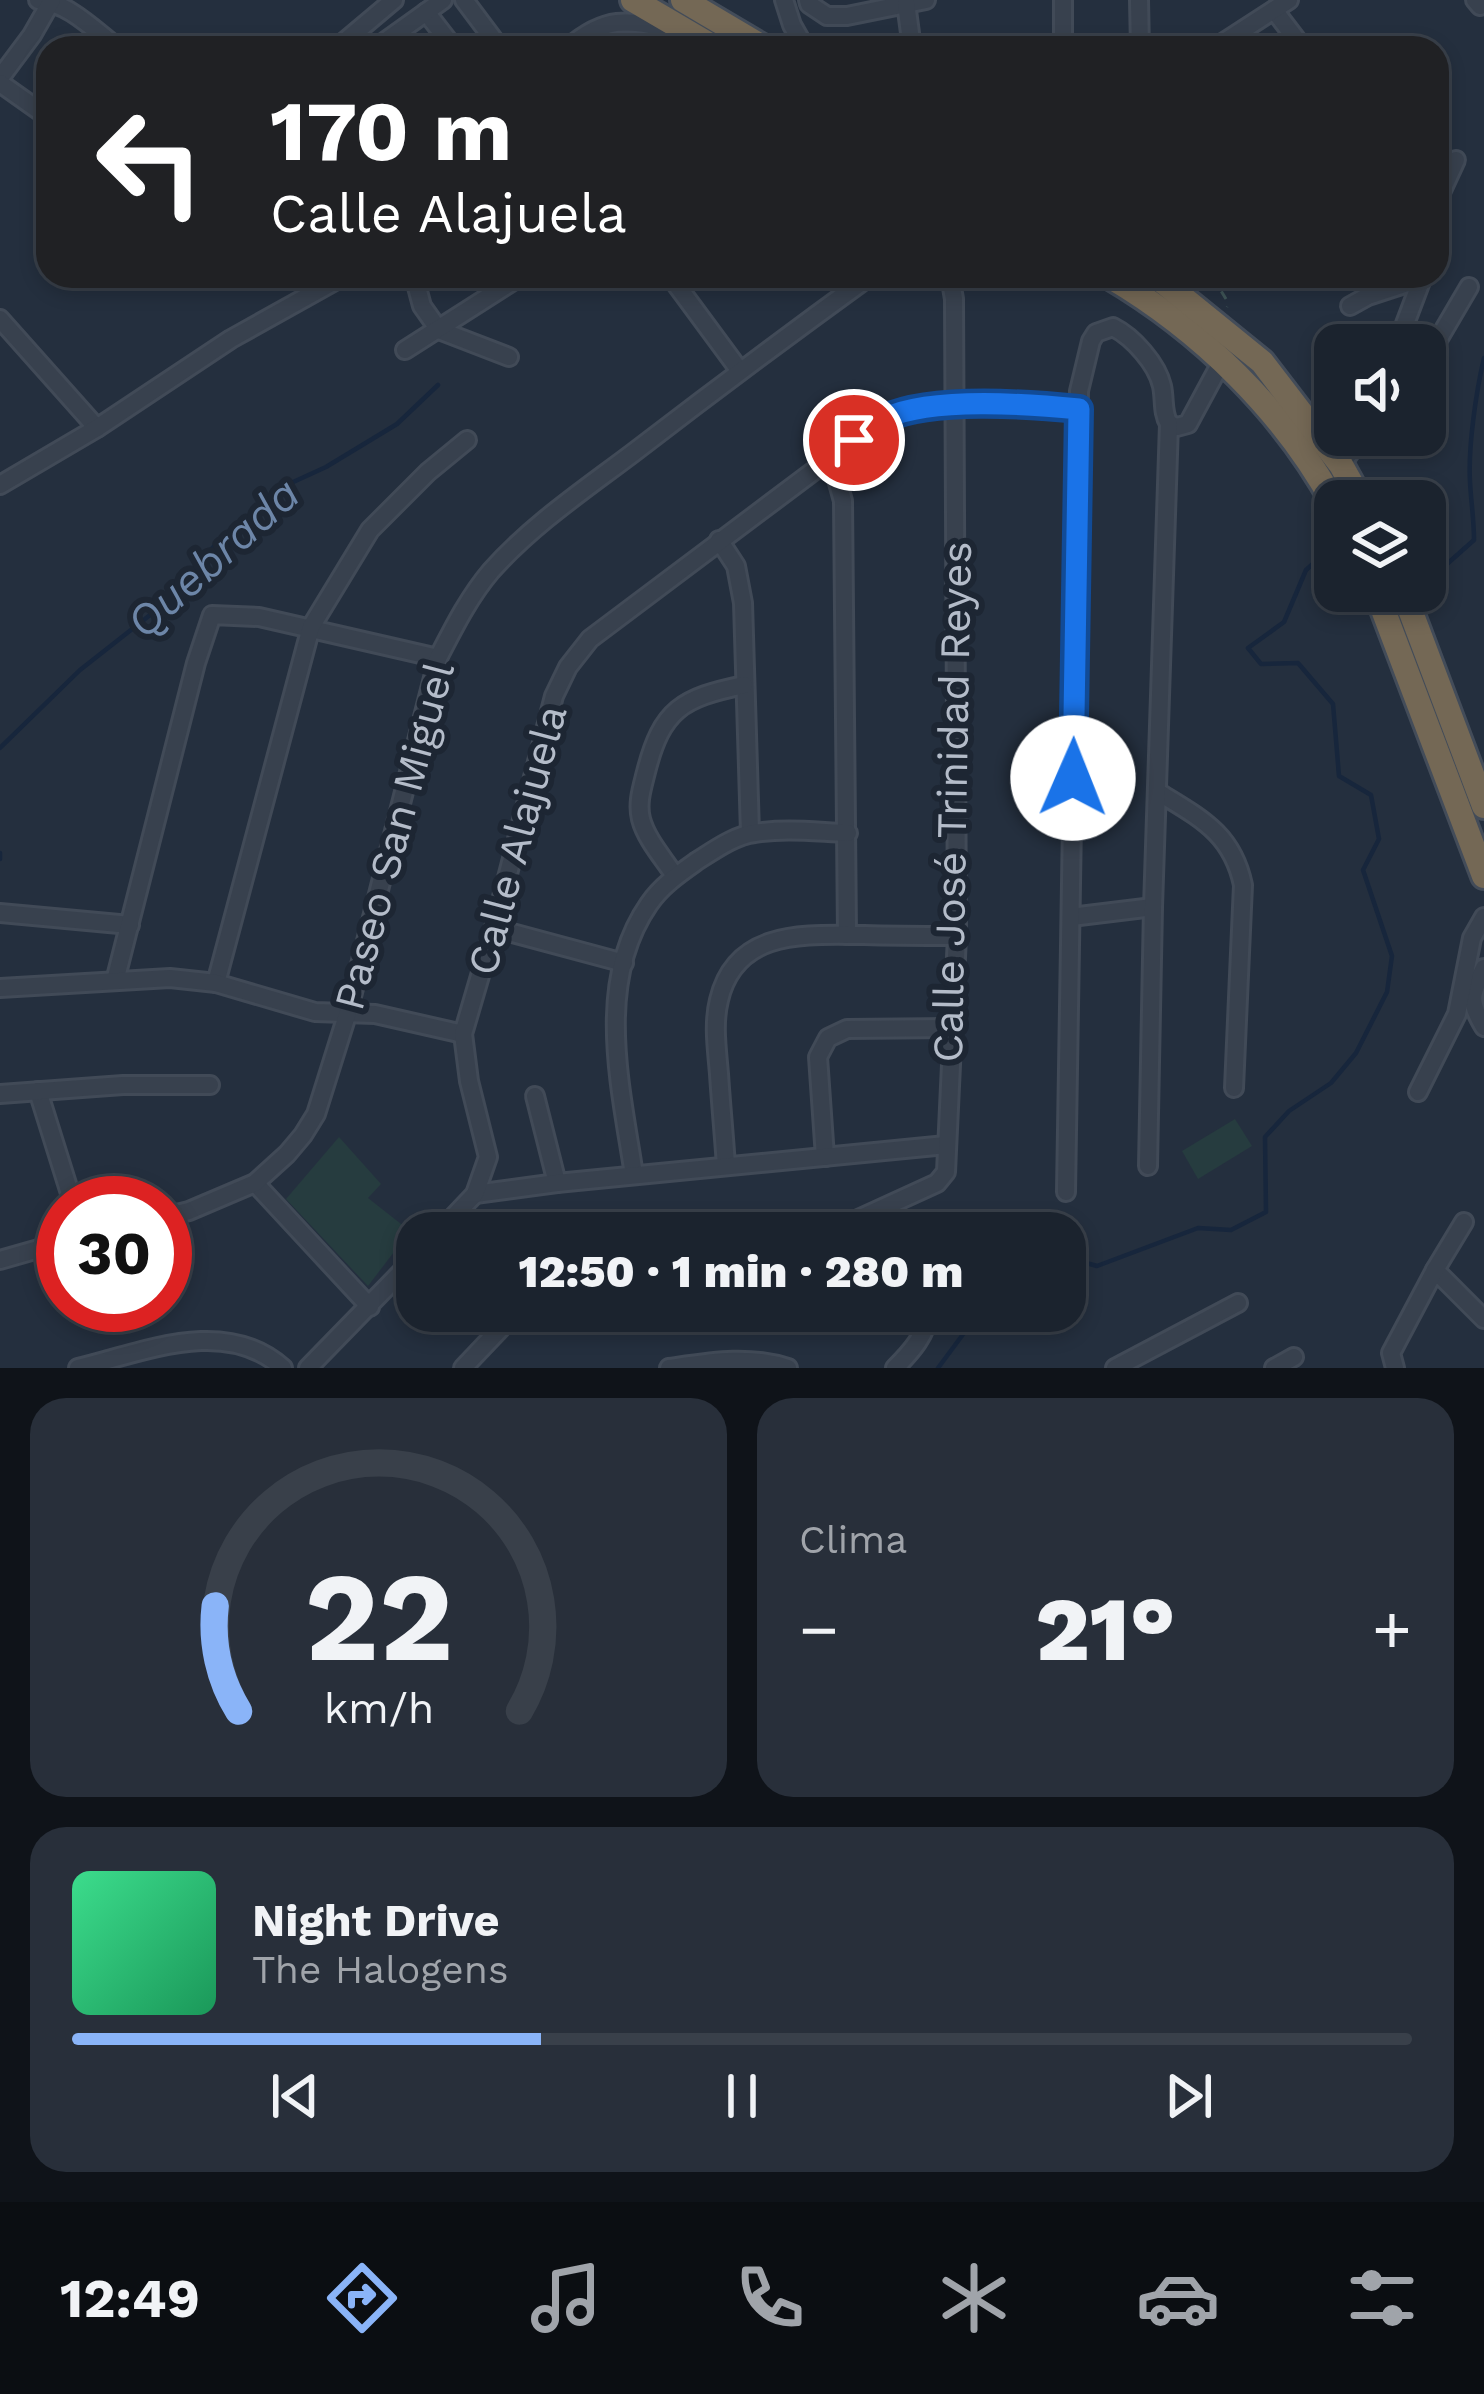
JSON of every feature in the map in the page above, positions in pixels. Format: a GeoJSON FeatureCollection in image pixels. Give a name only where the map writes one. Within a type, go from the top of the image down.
{"type":"FeatureCollection","features":[{"type":"Feature","properties":{"kind":"highway"},"geometry":{"type":"LineString","coordinates":[[633,0],[694,36]]}},
{"type":"Feature","properties":{"kind":"highway"},"geometry":{"type":"LineString","coordinates":[[683,0],[744,36]]}},
{"type":"Feature","properties":{"kind":"highway"},"geometry":{"type":"LineString","coordinates":[[1128,288],[1244,380],[1321,480]]}},
{"type":"Feature","properties":{"kind":"highway"},"geometry":{"type":"LineString","coordinates":[[1171,288],[1262,362],[1349,480]]}},
{"type":"Feature","properties":{"kind":"highway"},"geometry":{"type":"LineString","coordinates":[[1384,612],[1484,876]]}},
{"type":"Feature","properties":{"kind":"highway"},"geometry":{"type":"LineString","coordinates":[[1411,612],[1484,806]]}},
{"type":"Feature","properties":{"kind":"street"},"geometry":{"type":"LineString","coordinates":[[38,0],[59,2],[103,36]]}},
{"type":"Feature","properties":{"kind":"street"},"geometry":{"type":"LineString","coordinates":[[351,36],[394,0]]}},
{"type":"Feature","properties":{"kind":"street"},"geometry":{"type":"LineString","coordinates":[[395,36],[443,0]]}},
{"type":"Feature","properties":{"kind":"street"},"geometry":{"type":"LineString","coordinates":[[464,0],[491,36]]}},
{"type":"Feature","properties":{"kind":"street"},"geometry":{"type":"LineString","coordinates":[[784,0],[798,36]]}},
{"type":"Feature","properties":{"kind":"street"},"geometry":{"type":"LineString","coordinates":[[808,0],[827,16],[926,0]]}},
{"type":"Feature","properties":{"kind":"street"},"geometry":{"type":"LineString","coordinates":[[1063,0],[1063,36]]}},
{"type":"Feature","properties":{"kind":"street"},"geometry":{"type":"LineString","coordinates":[[1139,0],[1140,36]]}},
{"type":"Feature","properties":{"kind":"street"},"geometry":{"type":"LineString","coordinates":[[36,108],[0,80],[59,2]]}},
{"type":"Feature","properties":{"kind":"street"},"geometry":{"type":"LineString","coordinates":[[906,3],[911,36]]}},
{"type":"Feature","properties":{"kind":"street"},"geometry":{"type":"LineString","coordinates":[[1233,36],[1282,5],[1297,36]]}},
{"type":"Feature","properties":{"kind":"street"},"geometry":{"type":"LineString","coordinates":[[426,12],[445,36]]}},
{"type":"Feature","properties":{"kind":"street"},"geometry":{"type":"LineString","coordinates":[[582,36],[603,24],[622,21],[691,34]]}},
{"type":"Feature","properties":{"kind":"street"},"geometry":{"type":"LineString","coordinates":[[1449,175],[1456,160]]}},
{"type":"Feature","properties":{"kind":"street"},"geometry":{"type":"LineString","coordinates":[[1446,326],[1469,286]]}},
{"type":"Feature","properties":{"kind":"street"},"geometry":{"type":"LineString","coordinates":[[0,485],[97,428],[231,339],[322,288]]}},
{"type":"Feature","properties":{"kind":"street"},"geometry":{"type":"LineString","coordinates":[[418,288],[422,306],[439,330],[509,357]]}},
{"type":"Feature","properties":{"kind":"street"},"geometry":{"type":"LineString","coordinates":[[405,350],[502,288]]}},
{"type":"Feature","properties":{"kind":"street"},"geometry":{"type":"LineString","coordinates":[[679,288],[740,371]]}},
{"type":"Feature","properties":{"kind":"street","name":"Paseo San Miguel"},"geometry":{"type":"LineString","coordinates":[[192,1210],[255,1183],[295,1145],[316,1114],[348,1012],[438,658],[487,575],[546,519],[854,288]]}},
{"type":"Feature","properties":{"kind":"street","name":"Calle José Trinidad Reyes"},"geometry":{"type":"LineString","coordinates":[[874,1212],[937,1184],[946,1172],[957,936],[952,288]]}},
{"type":"Feature","properties":{"kind":"street"},"geometry":{"type":"LineString","coordinates":[[1351,306],[1391,288]]}},
{"type":"Feature","properties":{"kind":"street"},"geometry":{"type":"LineString","coordinates":[[1405,324],[1419,288]]}},
{"type":"Feature","properties":{"kind":"street"},"geometry":{"type":"LineString","coordinates":[[0,319],[97,428]]}},
{"type":"Feature","properties":{"kind":"street"},"geometry":{"type":"LineString","coordinates":[[1066,1192],[1079,392],[1091,341],[1104,328],[1123,332],[1156,371],[1169,424],[1148,1166]]}},
{"type":"Feature","properties":{"kind":"street"},"geometry":{"type":"LineString","coordinates":[[1169,424],[1188,424],[1222,361]]}},
{"type":"Feature","properties":{"kind":"street","name":"Calle Alajuela"},"geometry":{"type":"LineString","coordinates":[[475,1194],[488,1157],[463,1034],[554,696],[568,667],[590,639],[883,419],[918,407],[954,405],[1079,409]]}},
{"type":"Feature","properties":{"kind":"street"},"geometry":{"type":"LineString","coordinates":[[216,983],[310,627],[370,530],[467,440]]}},
{"type":"Feature","properties":{"kind":"street"},"geometry":{"type":"LineString","coordinates":[[1341,465],[1348,456]]}},
{"type":"Feature","properties":{"kind":"street"},"geometry":{"type":"LineString","coordinates":[[825,460],[835,472],[843,501],[848,935]]}},
{"type":"Feature","properties":{"kind":"street"},"geometry":{"type":"LineString","coordinates":[[719,540],[736,566],[743,603],[750,833]]}},
{"type":"Feature","properties":{"kind":"street"},"geometry":{"type":"LineString","coordinates":[[115,981],[212,615],[259,617],[438,658]]}},
{"type":"Feature","properties":{"kind":"street"},"geometry":{"type":"LineString","coordinates":[[675,876],[639,813],[655,738],[678,708],[694,698],[743,685]]}},
{"type":"Feature","properties":{"kind":"street"},"geometry":{"type":"LineString","coordinates":[[1157,792],[1203,820],[1232,849],[1239,865],[1243,885],[1234,1088]]}},
{"type":"Feature","properties":{"kind":"street"},"geometry":{"type":"LineString","coordinates":[[634,1175],[616,1054],[617,1007],[631,936],[650,902],[675,876],[750,833],[848,833]]}},
{"type":"Feature","properties":{"kind":"street"},"geometry":{"type":"LineString","coordinates":[[1071,917],[1153,907]]}},
{"type":"Feature","properties":{"kind":"street"},"geometry":{"type":"LineString","coordinates":[[0,913],[130,925]]}},
{"type":"Feature","properties":{"kind":"street"},"geometry":{"type":"LineString","coordinates":[[1418,1092],[1457,1014],[1472,938],[1484,916]]}},
{"type":"Feature","properties":{"kind":"street"},"geometry":{"type":"LineString","coordinates":[[494,928],[624,963]]}},
{"type":"Feature","properties":{"kind":"street"},"geometry":{"type":"LineString","coordinates":[[726,1166],[716,1028],[719,1000],[739,962],[779,938],[807,934],[957,936]]}},
{"type":"Feature","properties":{"kind":"street"},"geometry":{"type":"LineString","coordinates":[[1482,1019],[1471,996],[1484,968]]}},
{"type":"Feature","properties":{"kind":"street"},"geometry":{"type":"LineString","coordinates":[[0,988],[170,978],[216,983],[315,1012],[375,1014],[463,1034]]}},
{"type":"Feature","properties":{"kind":"street"},"geometry":{"type":"LineString","coordinates":[[825,1157],[818,1057],[827,1038],[847,1029],[952,1028]]}},
{"type":"Feature","properties":{"kind":"street"},"geometry":{"type":"LineString","coordinates":[[0,1094],[123,1084],[209,1085]]}},
{"type":"Feature","properties":{"kind":"street"},"geometry":{"type":"LineString","coordinates":[[38,1091],[65,1176]]}},
{"type":"Feature","properties":{"kind":"street"},"geometry":{"type":"LineString","coordinates":[[535,1096],[557,1183]]}},
{"type":"Feature","properties":{"kind":"street"},"geometry":{"type":"LineString","coordinates":[[458,1212],[475,1194],[946,1145]]}},
{"type":"Feature","properties":{"kind":"street"},"geometry":{"type":"LineString","coordinates":[[255,1183],[370,1307]]}},
{"type":"Feature","properties":{"kind":"street"},"geometry":{"type":"LineString","coordinates":[[1396,1368],[1391,1353],[1464,1222]]}},
{"type":"Feature","properties":{"kind":"street"},"geometry":{"type":"LineString","coordinates":[[0,1260],[36,1250]]}},
{"type":"Feature","properties":{"kind":"street"},"geometry":{"type":"LineString","coordinates":[[1435,1270],[1484,1319]]}},
{"type":"Feature","properties":{"kind":"street"},"geometry":{"type":"LineString","coordinates":[[308,1368],[396,1279]]}},
{"type":"Feature","properties":{"kind":"street"},"geometry":{"type":"LineString","coordinates":[[1115,1368],[1238,1304]]}},
{"type":"Feature","properties":{"kind":"street"},"geometry":{"type":"LineString","coordinates":[[463,1368],[497,1332]]}},
{"type":"Feature","properties":{"kind":"street"},"geometry":{"type":"LineString","coordinates":[[895,1368],[924,1332]]}},
{"type":"Feature","properties":{"kind":"street"},"geometry":{"type":"LineString","coordinates":[[78,1368],[189,1341],[217,1340],[240,1342],[284,1368]]}},
{"type":"Feature","properties":{"kind":"street"},"geometry":{"type":"LineString","coordinates":[[1274,1368],[1294,1357]]}},
{"type":"Feature","properties":{"kind":"street"},"geometry":{"type":"LineString","coordinates":[[669,1368],[736,1359],[788,1368]]}},
{"type":"Feature","properties":{"kind":"path"},"geometry":{"type":"LineString","coordinates":[[1219,288],[1229,304],[1219,326]]}},
{"type":"Feature","properties":{"kind":"green space"},"geometry":{"type":"Polygon","coordinates":[[[1235,1119],[1252,1146],[1198,1179],[1182,1151],[1235,1119]]]}},
{"type":"Feature","properties":{"kind":"green space"},"geometry":{"type":"Polygon","coordinates":[[[339,1137],[381,1184],[368,1198],[396,1220],[396,1249],[368,1286],[286,1199],[339,1137]]]}},
{"type":"Feature","properties":{"kind":"waterway"},"geometry":{"type":"LineString","coordinates":[[1446,564],[1474,540],[1470,453],[1484,358]]}},
{"type":"Feature","properties":{"kind":"waterway","name":"Quebrada"},"geometry":{"type":"LineString","coordinates":[[0,748],[80,670],[150,615],[218,542],[291,483],[397,424],[438,385]]}},
{"type":"Feature","properties":{"kind":"waterway"},"geometry":{"type":"LineString","coordinates":[[1086,1263],[1097,1266],[1198,1228],[1231,1230],[1266,1212],[1265,1137],[1289,1111],[1331,1083],[1356,1053],[1387,992],[1392,956],[1363,870],[1379,839],[1371,795],[1339,776],[1333,704],[1298,663],[1261,664],[1248,648],[1284,622],[1306,570],[1314,563]]}},
{"type":"Feature","properties":{"kind":"waterway","name":"Quebrada"},"geometry":{"type":"LineString","coordinates":[[0,853],[0,859]]}},
{"type":"Feature","properties":{"kind":"waterway"},"geometry":{"type":"LineString","coordinates":[[938,1368],[964,1332]]}},
{"type":"Feature","properties":{"kind":"route"},"geometry":{"type":"LineString","coordinates":[[854,440],[883,419],[918,407],[1079,409],[1073,778]]}}]}
